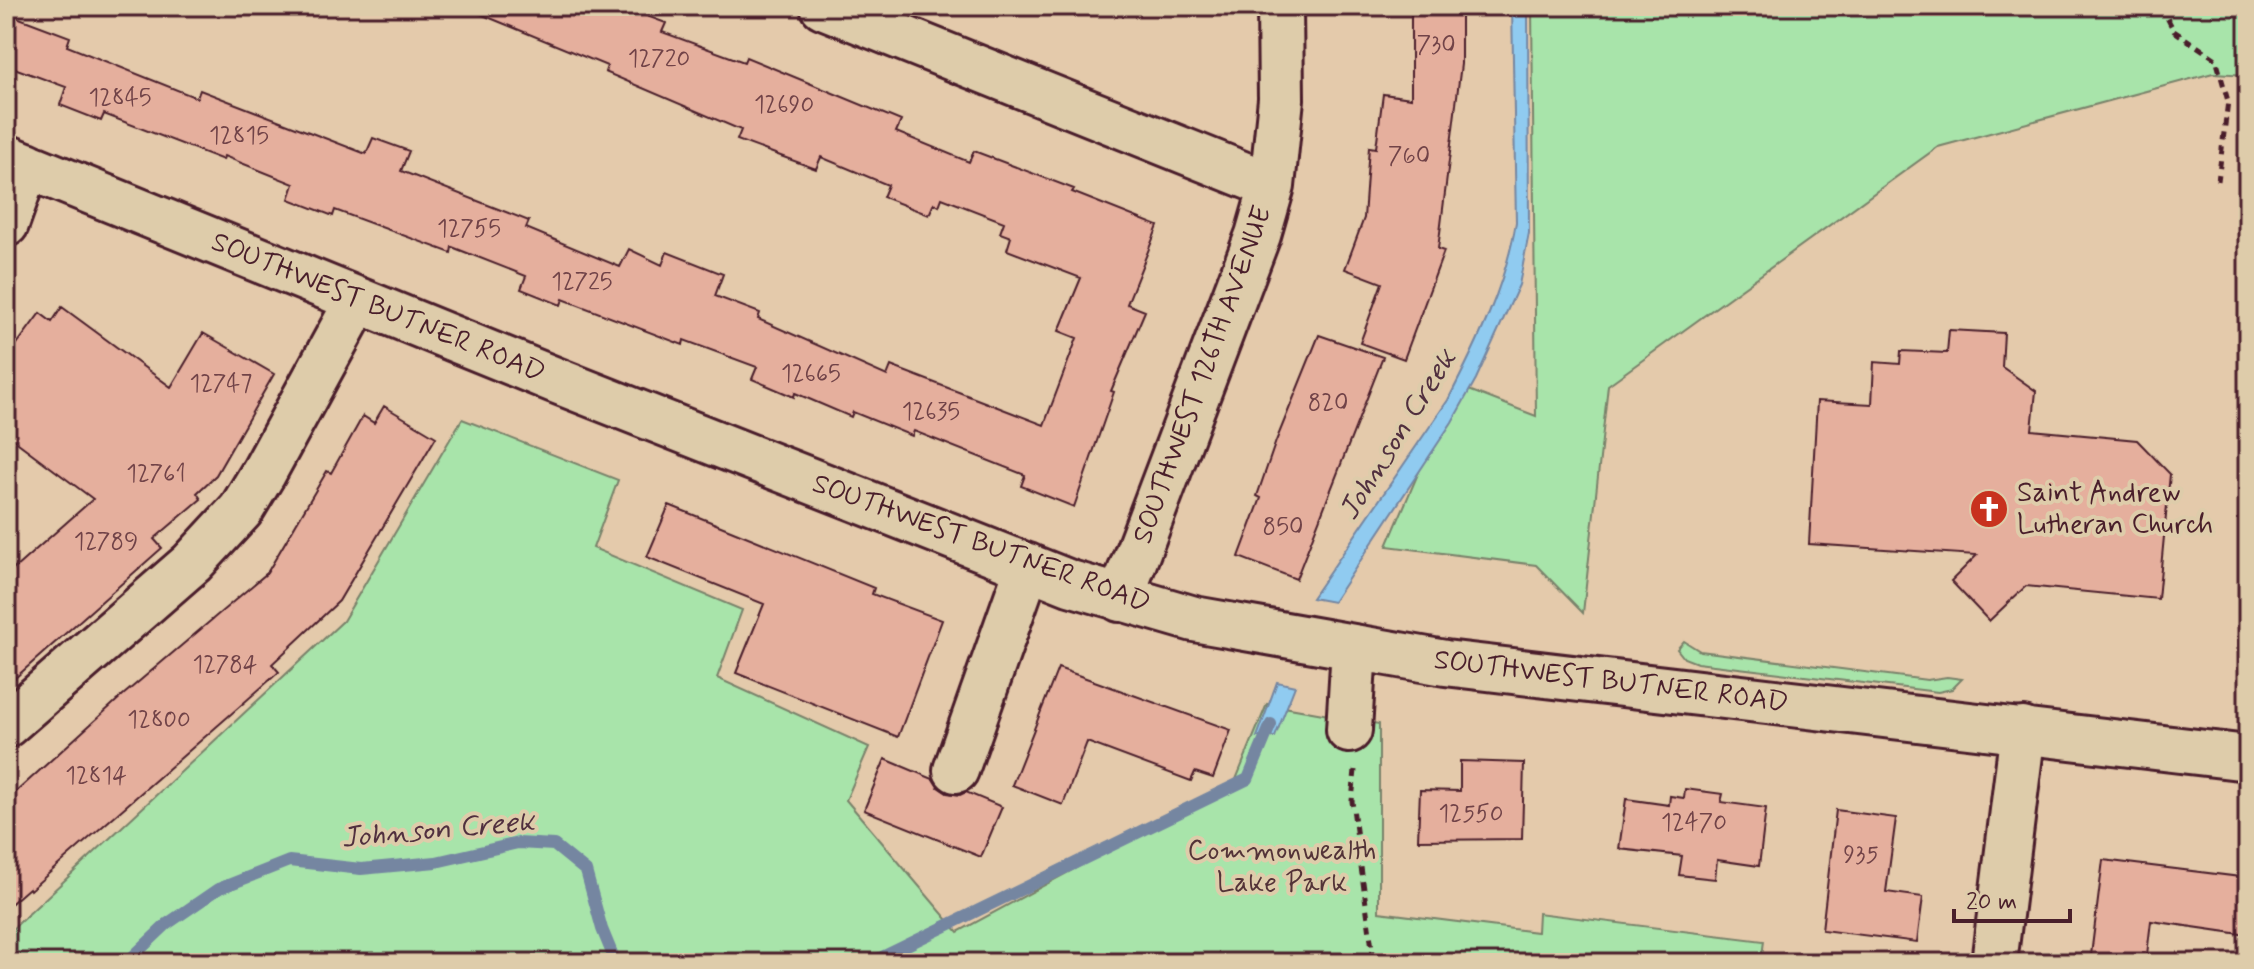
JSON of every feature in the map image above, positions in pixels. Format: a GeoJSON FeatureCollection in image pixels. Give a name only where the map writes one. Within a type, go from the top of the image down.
{"type":"FeatureCollection","features":[{"type":"Feature","properties":{"kind":"street"},"geometry":{"type":"LineString","coordinates":[[823,6],[1272,186]]}},
{"type":"Feature","properties":{"kind":"street","name":"SOUTHWEST 126TH AVENUE"},"geometry":{"type":"LineString","coordinates":[[1120,599],[1258,235],[1272,186],[1281,99],[1280,6]]}},
{"type":"Feature","properties":{"kind":"street"},"geometry":{"type":"LineString","coordinates":[[6,224],[16,161]]}},
{"type":"Feature","properties":{"kind":"street","name":"SOUTHWEST BUTNER ROAD"},"geometry":{"type":"LineString","coordinates":[[16,161],[1028,566],[1120,599],[1194,619],[1445,663],[2248,758]]}},
{"type":"Feature","properties":{"kind":"street"},"geometry":{"type":"LineString","coordinates":[[6,725],[192,563],[241,510],[358,300]]}},
{"type":"Feature","properties":{"kind":"street"},"geometry":{"type":"LineString","coordinates":[[956,770],[1028,566]]}},
{"type":"Feature","properties":{"kind":"street"},"geometry":{"type":"LineString","coordinates":[[1349,730],[1354,648]]}},
{"type":"Feature","properties":{"kind":"street"},"geometry":{"type":"LineString","coordinates":[[1994,963],[2023,730]]}},
{"type":"Feature","properties":{"kind":"path"},"geometry":{"type":"LineString","coordinates":[[2161,6],[2174,31],[2216,59],[2228,101],[2218,181]]}},
{"type":"Feature","properties":{"kind":"path"},"geometry":{"type":"LineString","coordinates":[[1349,730],[1360,742],[1352,801],[1374,963]]}},
{"type":"Feature","properties":{"kind":"green space"},"geometry":{"type":"Polygon","coordinates":[[[1532,6],[2248,6],[2248,75],[2213,73],[1938,147],[1608,385],[1583,613],[1536,565],[1387,546],[1456,385],[1536,416],[1532,6]]]}},
{"type":"Feature","properties":{"kind":"green space","name":"Commonwealth Lake Park"},"geometry":{"type":"Polygon","coordinates":[[[462,419],[618,480],[593,548],[742,610],[717,678],[869,747],[846,800],[958,932],[1235,782],[1267,704],[1379,724],[1379,912],[1537,932],[1538,913],[1764,941],[1761,963],[6,963],[6,935],[343,621],[462,419]]]}},
{"type":"Feature","properties":{"kind":"green space"},"geometry":{"type":"Polygon","coordinates":[[[1684,641],[1700,651],[1927,680],[1947,677],[1962,679],[1952,689],[1938,692],[1697,663],[1684,658],[1677,649],[1684,641]]]}},
{"type":"Feature","properties":{"kind":"water"},"geometry":{"type":"Polygon","coordinates":[[[1512,6],[1528,6],[1529,233],[1519,285],[1476,379],[1452,422],[1333,602],[1312,598],[1448,400],[1498,291],[1516,222],[1512,6]]]}},
{"type":"Feature","properties":{"kind":"water"},"geometry":{"type":"Polygon","coordinates":[[[1277,682],[1295,686],[1275,737],[1257,737],[1277,682]]]}},
{"type":"Feature","properties":{"kind":"building"},"geometry":{"type":"Polygon","coordinates":[[[461,6],[620,6],[666,23],[662,32],[744,62],[746,57],[901,121],[896,132],[969,162],[974,151],[1074,189],[1072,192],[1158,226],[1127,304],[1145,311],[1111,391],[1114,392],[1074,507],[1021,486],[1025,475],[914,431],[912,436],[853,412],[851,417],[752,379],[757,367],[684,340],[683,345],[563,299],[561,305],[521,289],[526,276],[452,247],[451,253],[335,210],[333,216],[289,199],[294,184],[104,114],[101,121],[60,105],[66,87],[6,65],[6,13],[70,37],[67,46],[197,98],[200,90],[366,154],[373,138],[409,151],[401,171],[529,221],[526,228],[620,267],[629,249],[662,265],[667,252],[723,274],[715,296],[760,313],[758,319],[887,376],[891,366],[1044,425],[1077,338],[1059,331],[1081,278],[1007,250],[1011,237],[1000,233],[1004,222],[942,198],[939,206],[934,203],[929,215],[883,197],[888,185],[821,157],[816,169],[737,140],[741,130],[605,72],[607,66],[461,6]]]}},
{"type":"Feature","properties":{"kind":"building"},"geometry":{"type":"Polygon","coordinates":[[[1411,6],[1461,6],[1461,64],[1438,249],[1444,251],[1404,359],[1360,343],[1382,283],[1345,269],[1364,218],[1369,147],[1376,148],[1383,94],[1411,98],[1411,6]]]}},
{"type":"Feature","properties":{"kind":"building"},"geometry":{"type":"Polygon","coordinates":[[[62,307],[171,387],[203,333],[274,374],[216,475],[197,493],[201,499],[154,539],[162,548],[6,686],[6,576],[93,499],[6,434],[6,359],[40,313],[52,322],[62,307]]]}},
{"type":"Feature","properties":{"kind":"building","name":"Saint Andrew Lutheran Church"},"geometry":{"type":"Polygon","coordinates":[[[1949,330],[2004,333],[2002,367],[2036,391],[2032,430],[2137,440],[2170,474],[2158,599],[2026,586],[1989,621],[1951,581],[1977,555],[1809,544],[1817,401],[1872,404],[1874,362],[1900,364],[1901,351],[1947,353],[1949,330]]]}},
{"type":"Feature","properties":{"kind":"building"},"geometry":{"type":"Polygon","coordinates":[[[1319,335],[1383,357],[1296,579],[1239,557],[1261,498],[1257,496],[1276,441],[1319,335]]]}},
{"type":"Feature","properties":{"kind":"building"},"geometry":{"type":"Polygon","coordinates":[[[384,406],[436,437],[339,601],[272,664],[279,672],[6,908],[6,801],[123,695],[267,573],[327,471],[331,473],[363,416],[374,423],[384,406]]]}},
{"type":"Feature","properties":{"kind":"building"},"geometry":{"type":"Polygon","coordinates":[[[669,505],[874,588],[872,594],[942,620],[898,737],[736,673],[764,604],[647,557],[669,505]]]}},
{"type":"Feature","properties":{"kind":"building"},"geometry":{"type":"Polygon","coordinates":[[[1058,668],[1231,730],[1213,778],[1195,772],[1191,781],[1087,742],[1063,805],[1012,785],[1058,668]]]}},
{"type":"Feature","properties":{"kind":"building"},"geometry":{"type":"Polygon","coordinates":[[[885,759],[933,779],[947,793],[960,795],[966,792],[1002,807],[981,857],[864,810],[885,759]]]}},
{"type":"Feature","properties":{"kind":"building"},"geometry":{"type":"Polygon","coordinates":[[[1460,761],[1524,763],[1522,839],[1418,840],[1420,790],[1460,791],[1460,761]]]}},
{"type":"Feature","properties":{"kind":"building"},"geometry":{"type":"Polygon","coordinates":[[[1685,789],[1723,794],[1721,802],[1766,808],[1759,866],[1717,860],[1715,879],[1679,875],[1682,856],[1619,849],[1626,799],[1669,805],[1670,796],[1684,798],[1685,789]]]}},
{"type":"Feature","properties":{"kind":"building"},"geometry":{"type":"Polygon","coordinates":[[[1836,810],[1896,818],[1886,892],[1923,897],[1917,942],[1822,930],[1836,810]]]}},
{"type":"Feature","properties":{"kind":"building"},"geometry":{"type":"Polygon","coordinates":[[[2103,860],[2248,878],[2248,935],[2151,921],[2146,963],[2090,963],[2103,860]]]}},
{"type":"Feature","properties":{"kind":"waterway","name":"Johnson Creek"},"geometry":{"type":"LineString","coordinates":[[870,963],[1248,779],[1271,724]]}},
{"type":"Feature","properties":{"kind":"waterway","name":"Johnson Creek"},"geometry":{"type":"LineString","coordinates":[[126,963],[167,924],[218,889],[289,861],[361,869],[436,862],[518,843],[554,845],[586,871],[602,929],[616,963]]}},
{"type":"Feature","properties":{"kind":"place","name":"Saint Andrew Lutheran Church"},"geometry":{"type":"Point","coordinates":[1989,509]}}]}
